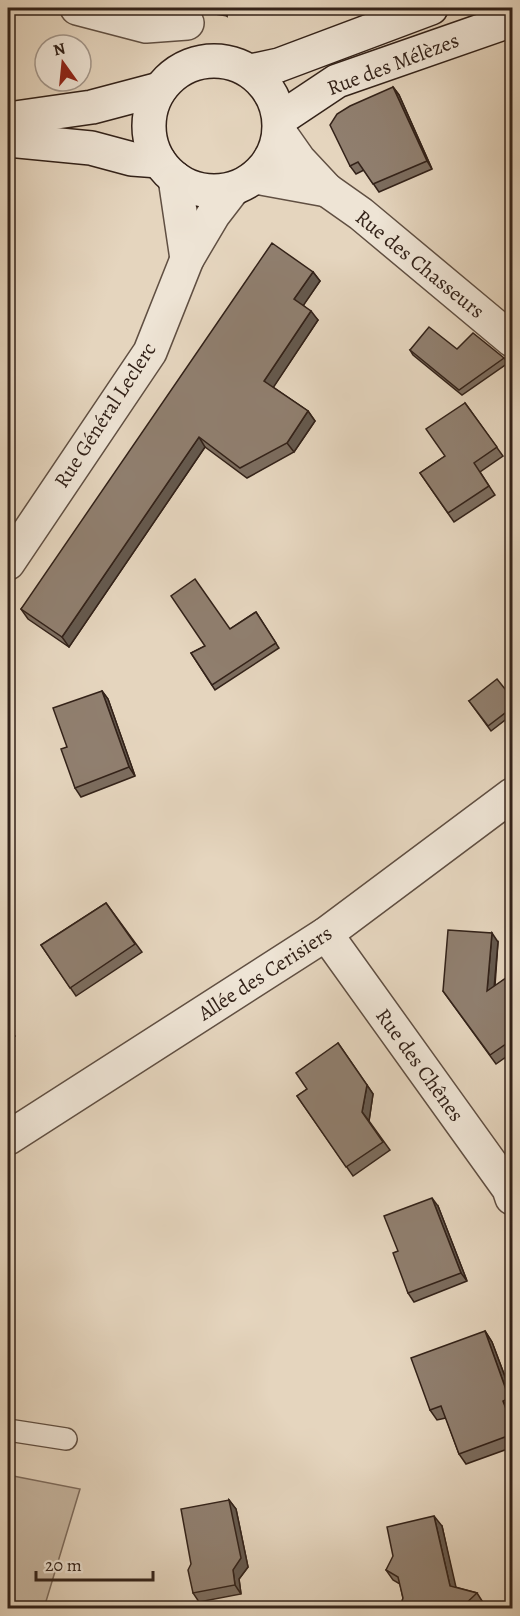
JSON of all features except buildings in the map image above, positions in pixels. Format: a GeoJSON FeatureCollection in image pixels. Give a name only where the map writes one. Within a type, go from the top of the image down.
{"type":"FeatureCollection","features":[{"type":"Feature","properties":{"kind":"street"},"geometry":{"type":"LineString","coordinates":[[77,8],[146,26],[187,23]]}},
{"type":"Feature","properties":{"kind":"street","name":"Rue des Mélèzes"},"geometry":{"type":"LineString","coordinates":[[251,71],[279,65],[431,8]]}},
{"type":"Feature","properties":{"kind":"street","name":"Rue des Mélèzes"},"geometry":{"type":"LineString","coordinates":[[280,126],[337,81],[513,20]]}},
{"type":"Feature","properties":{"kind":"street"},"geometry":{"type":"LineString","coordinates":[[8,140],[92,148],[167,170],[193,188],[203,190],[213,191],[244,183],[271,159],[280,126],[277,105],[271,92],[251,71],[232,63],[212,60],[192,64],[174,74],[160,89],[153,103],[149,117],[152,148],[167,170],[187,259]]}},
{"type":"Feature","properties":{"kind":"street"},"geometry":{"type":"LineString","coordinates":[[8,119],[92,107],[160,89]]}},
{"type":"Feature","properties":{"kind":"street","name":"Rue des Chasseurs"},"geometry":{"type":"LineString","coordinates":[[280,126],[299,160],[327,190],[361,214],[513,340]]}},
{"type":"Feature","properties":{"kind":"street","name":"Rue des Chasseurs"},"geometry":{"type":"LineString","coordinates":[[244,183],[327,190]]}},
{"type":"Feature","properties":{"kind":"street","name":"Rue Général Leclerc"},"geometry":{"type":"LineString","coordinates":[[8,563],[150,352],[187,259],[213,215],[244,183]]}},
{"type":"Feature","properties":{"kind":"street","name":"Allée des Cerisiers"},"geometry":{"type":"LineString","coordinates":[[8,1138],[326,934],[513,795]]}},
{"type":"Feature","properties":{"kind":"street","name":"Rue des Chênes"},"geometry":{"type":"LineString","coordinates":[[326,934],[509,1189],[513,1198]]}},
{"type":"Feature","properties":{"kind":"lane"},"geometry":{"type":"LineString","coordinates":[[8,1430],[66,1439]]}},
{"type":"Feature","properties":{"kind":"shaded area"},"geometry":{"type":"Polygon","coordinates":[[[8,1475],[80,1489],[44,1608],[8,1608],[8,1475]]]}}]}
